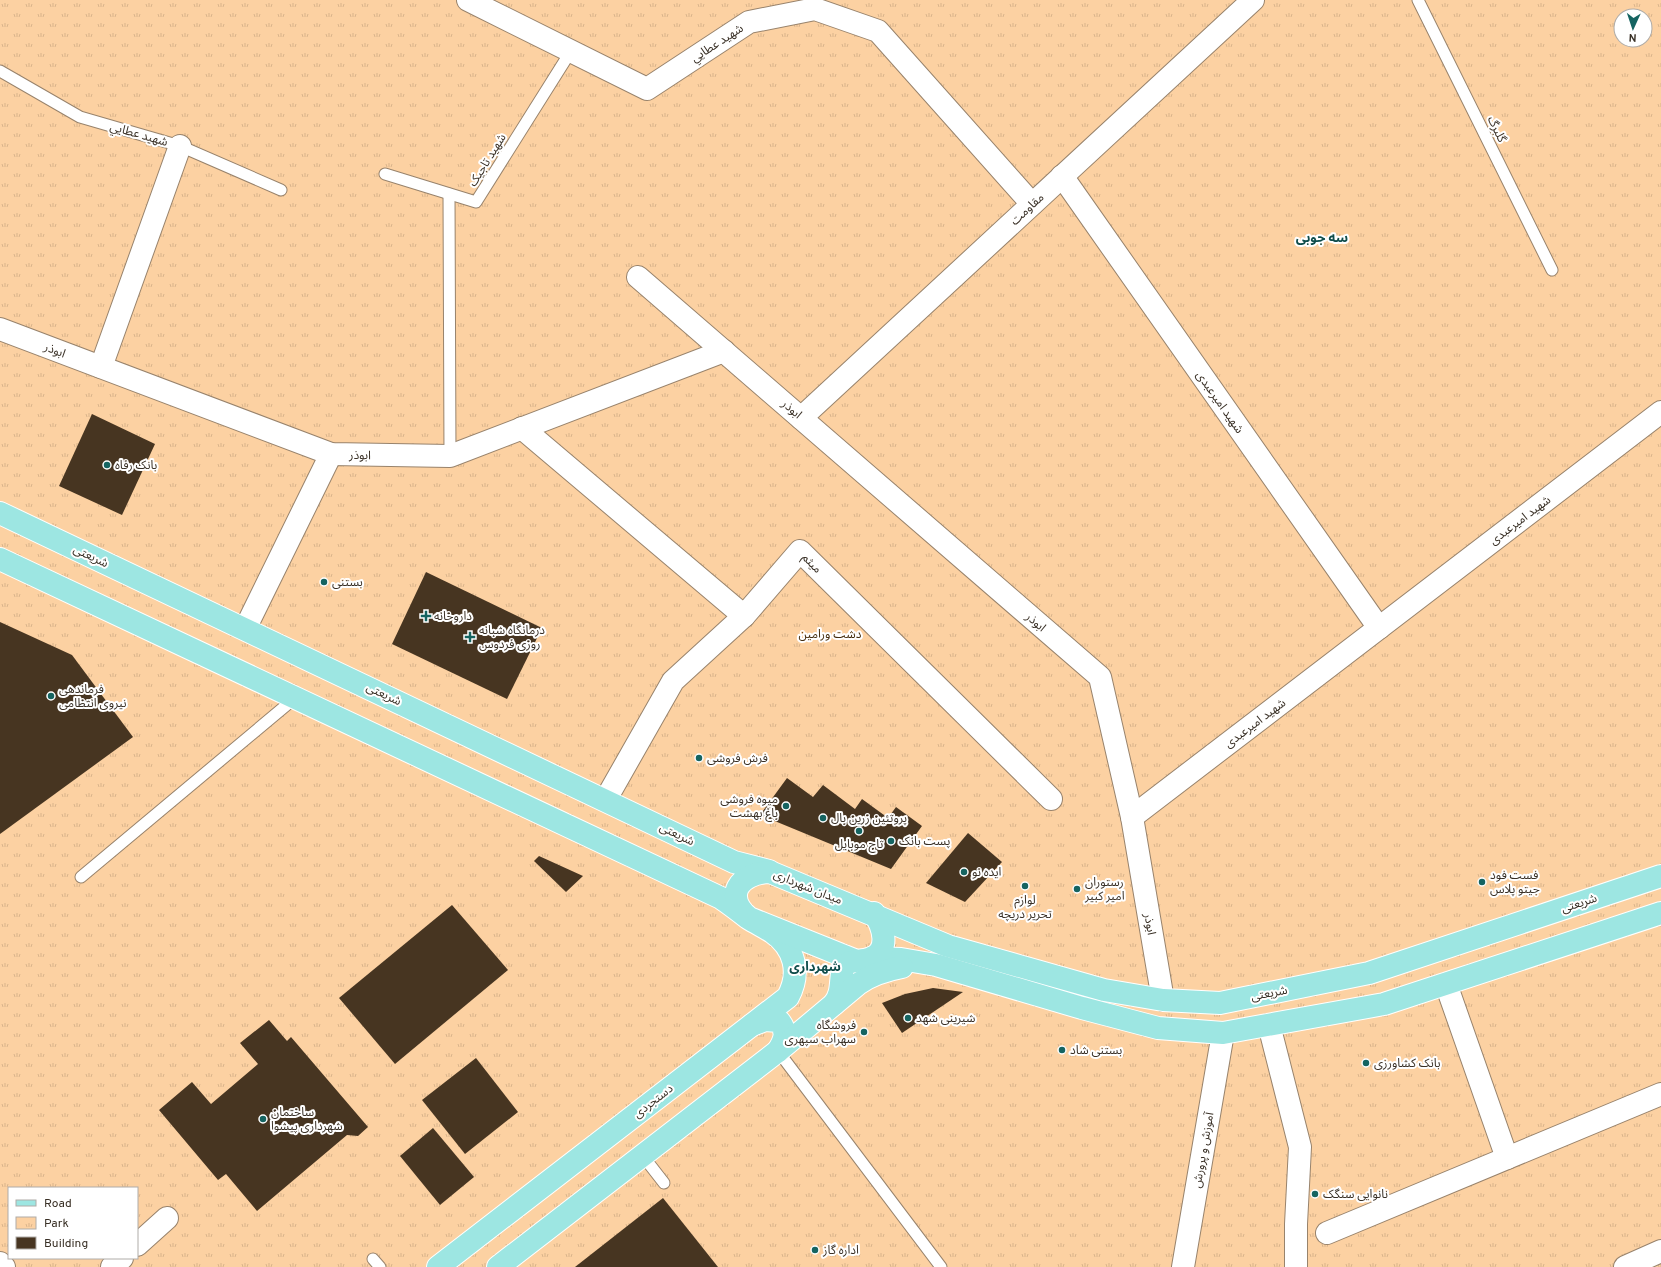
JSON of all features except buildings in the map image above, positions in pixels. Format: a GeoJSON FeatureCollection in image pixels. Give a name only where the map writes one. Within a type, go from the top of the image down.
{"type":"FeatureCollection","features":[{"type":"Feature","properties":{"kind":"main road","name":"شریعتی"},"geometry":{"type":"LineString","coordinates":[[0,513],[606,799],[734,862],[770,872]]}},
{"type":"Feature","properties":{"kind":"main road"},"geometry":{"type":"LineString","coordinates":[[0,559],[721,898],[749,918]]}},
{"type":"Feature","properties":{"kind":"main road","name":"میدان شهرداری"},"geometry":{"type":"LineString","coordinates":[[863,960],[749,918],[738,909],[736,897],[738,889],[746,877],[752,874],[770,872],[874,913]]}},
{"type":"Feature","properties":{"kind":"main road","name":"شریعتی"},"geometry":{"type":"LineString","coordinates":[[874,913],[913,932],[948,946],[1104,990],[1163,1000],[1220,1002],[1369,973],[1661,876]]}},
{"type":"Feature","properties":{"kind":"main road"},"geometry":{"type":"LineString","coordinates":[[863,960],[881,949],[884,934],[880,921],[874,913]]}},
{"type":"Feature","properties":{"kind":"main road"},"geometry":{"type":"LineString","coordinates":[[831,1007],[840,993],[844,965],[863,960],[901,959],[936,965],[1082,1008],[1158,1028],[1223,1033],[1384,1004],[1661,913]]}},
{"type":"Feature","properties":{"kind":"main road","name":"دستجردی"},"geometry":{"type":"LineString","coordinates":[[438,1267],[788,997],[794,986],[796,972],[792,958],[781,941],[773,933],[749,918]]}},
{"type":"Feature","properties":{"kind":"main road"},"geometry":{"type":"LineString","coordinates":[[498,1267],[778,1052],[868,976],[910,965],[936,965]]}},
{"type":"Feature","properties":{"kind":"main road"},"geometry":{"type":"LineString","coordinates":[[752,1025],[765,1020],[779,1022],[785,1028],[786,1036],[778,1052]]}},
{"type":"Feature","properties":{"kind":"street","name":"شهيد عطايي"},"geometry":{"type":"LineString","coordinates":[[468,0],[647,89],[749,22],[822,5],[878,31],[1032,204]]}},
{"type":"Feature","properties":{"kind":"street","name":"مقاومت"},"geometry":{"type":"LineString","coordinates":[[801,418],[1253,0]]}},
{"type":"Feature","properties":{"kind":"street"},"geometry":{"type":"LineString","coordinates":[[101,367],[180,146]]}},
{"type":"Feature","properties":{"kind":"street","name":"شهید امیرعبدی"},"geometry":{"type":"LineString","coordinates":[[1062,176],[1379,628]]}},
{"type":"Feature","properties":{"kind":"street","name":"ابوذر"},"geometry":{"type":"LineString","coordinates":[[638,277],[1100,677],[1132,818],[1163,1000]]}},
{"type":"Feature","properties":{"kind":"street","name":"ابوذر"},"geometry":{"type":"LineString","coordinates":[[0,329],[331,454],[450,456],[724,351]]}},
{"type":"Feature","properties":{"kind":"street","name":"شهید امیرعبدی"},"geometry":{"type":"LineString","coordinates":[[1132,818],[1661,412]]}},
{"type":"Feature","properties":{"kind":"street"},"geometry":{"type":"LineString","coordinates":[[522,428],[744,616]]}},
{"type":"Feature","properties":{"kind":"street"},"geometry":{"type":"LineString","coordinates":[[245,629],[331,454]]}},
{"type":"Feature","properties":{"kind":"street","name":"میثم"},"geometry":{"type":"LineString","coordinates":[[606,799],[673,681],[744,616],[800,551],[1051,799]]}},
{"type":"Feature","properties":{"kind":"street"},"geometry":{"type":"LineString","coordinates":[[1446,984],[1507,1158]]}},
{"type":"Feature","properties":{"kind":"street"},"geometry":{"type":"LineString","coordinates":[[1269,1025],[1300,1147],[1296,1224],[1296,1267]]}},
{"type":"Feature","properties":{"kind":"street","name":"آموزش و پرورش"},"geometry":{"type":"LineString","coordinates":[[1183,1267],[1223,1033]]}},
{"type":"Feature","properties":{"kind":"street"},"geometry":{"type":"LineString","coordinates":[[1327,1232],[1661,1094]]}},
{"type":"Feature","properties":{"kind":"street"},"geometry":{"type":"LineString","coordinates":[[138,1244],[167,1218]]}},
{"type":"Feature","properties":{"kind":"street"},"geometry":{"type":"LineString","coordinates":[[1625,1267],[1661,1251]]}},
{"type":"Feature","properties":{"kind":"street"},"geometry":{"type":"LineString","coordinates":[[112,1267],[121,1259]]}},
{"type":"Feature","properties":{"kind":"street"},"geometry":{"type":"LineString","coordinates":[[0,1263],[4,1267]]}},
{"type":"Feature","properties":{"kind":"lane","name":"گلبرگ"},"geometry":{"type":"LineString","coordinates":[[1418,0],[1552,270]]}},
{"type":"Feature","properties":{"kind":"lane","name":"شهید تاجیک"},"geometry":{"type":"LineString","coordinates":[[385,174],[476,202],[571,51]]}},
{"type":"Feature","properties":{"kind":"lane","name":"شهيد عطايي"},"geometry":{"type":"LineString","coordinates":[[0,71],[80,117],[180,146],[281,190]]}},
{"type":"Feature","properties":{"kind":"lane"},"geometry":{"type":"LineString","coordinates":[[449,194],[450,456]]}},
{"type":"Feature","properties":{"kind":"lane"},"geometry":{"type":"LineString","coordinates":[[81,877],[295,698]]}},
{"type":"Feature","properties":{"kind":"lane"},"geometry":{"type":"LineString","coordinates":[[778,1052],[941,1267]]}},
{"type":"Feature","properties":{"kind":"lane"},"geometry":{"type":"LineString","coordinates":[[643,1156],[664,1183]]}},
{"type":"Feature","properties":{"kind":"green space","name":"دشت ورامین"},"geometry":{"type":"Polygon","coordinates":[[[0,0],[1661,0],[1661,1267],[0,1267],[0,0]]]}},
{"type":"Feature","properties":{"kind":"place","name":"بانک رفاه"},"geometry":{"type":"Point","coordinates":[107,465]}},
{"type":"Feature","properties":{"kind":"place","name":"بستنی"},"geometry":{"type":"Point","coordinates":[324,582]}},
{"type":"Feature","properties":{"kind":"place","name":"داروخانه"},"geometry":{"type":"Point","coordinates":[426,616]}},
{"type":"Feature","properties":{"kind":"place","name":"درمانگاه شبانه روزی فردوس"},"geometry":{"type":"Point","coordinates":[470,637]}},
{"type":"Feature","properties":{"kind":"place","name":"فرماندهی نیروی انتظامی"},"geometry":{"type":"Point","coordinates":[51,696]}},
{"type":"Feature","properties":{"kind":"place","name":"فرش فروشی"},"geometry":{"type":"Point","coordinates":[699,758]}},
{"type":"Feature","properties":{"kind":"place","name":"میوه فروشی باغ بهشت"},"geometry":{"type":"Point","coordinates":[786,806]}},
{"type":"Feature","properties":{"kind":"place","name":"پروتئین زرین بال"},"geometry":{"type":"Point","coordinates":[823,818]}},
{"type":"Feature","properties":{"kind":"place","name":"تاج موبایل"},"geometry":{"type":"Point","coordinates":[859,831]}},
{"type":"Feature","properties":{"kind":"place","name":"پست بانک"},"geometry":{"type":"Point","coordinates":[891,841]}},
{"type":"Feature","properties":{"kind":"place","name":"ایده نو"},"geometry":{"type":"Point","coordinates":[964,872]}},
{"type":"Feature","properties":{"kind":"place","name":"فست فود جیتو پلاس"},"geometry":{"type":"Point","coordinates":[1482,882]}},
{"type":"Feature","properties":{"kind":"place","name":"لوازم تحریر دریچه"},"geometry":{"type":"Point","coordinates":[1025,886]}},
{"type":"Feature","properties":{"kind":"place","name":"رستوران امیر کبیر"},"geometry":{"type":"Point","coordinates":[1077,889]}},
{"type":"Feature","properties":{"kind":"place","name":"شیرینی شهد"},"geometry":{"type":"Point","coordinates":[908,1018]}},
{"type":"Feature","properties":{"kind":"place","name":"فروشگاه سهراب سپهری"},"geometry":{"type":"Point","coordinates":[864,1032]}},
{"type":"Feature","properties":{"kind":"place","name":"بستنی شاد"},"geometry":{"type":"Point","coordinates":[1062,1050]}},
{"type":"Feature","properties":{"kind":"place","name":"بانک کشاورزی"},"geometry":{"type":"Point","coordinates":[1366,1063]}},
{"type":"Feature","properties":{"kind":"place","name":"ساختمان شهرداری پیشوا"},"geometry":{"type":"Point","coordinates":[263,1119]}},
{"type":"Feature","properties":{"kind":"place","name":"نانوایی سنگک"},"geometry":{"type":"Point","coordinates":[1315,1194]}},
{"type":"Feature","properties":{"kind":"place","name":"اداره گاز"},"geometry":{"type":"Point","coordinates":[815,1250]}},
{"type":"Feature","properties":{"kind":"district","name":"سه جوبی"},"geometry":{"type":"Point","coordinates":[1322,237]}},
{"type":"Feature","properties":{"kind":"district","name":"شهرداری"},"geometry":{"type":"Point","coordinates":[815,966]}}]}
